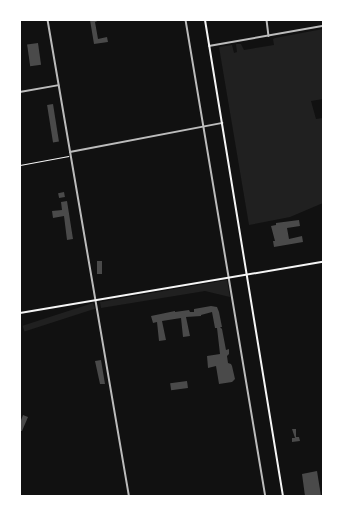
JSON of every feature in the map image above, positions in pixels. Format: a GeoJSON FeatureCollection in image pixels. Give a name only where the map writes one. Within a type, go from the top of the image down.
{"type":"FeatureCollection","features":[{"type":"Feature","properties":{"kind":"main road"},"geometry":{"type":"LineString","coordinates":[[205,20],[283,496]]}},
{"type":"Feature","properties":{"kind":"main road"},"geometry":{"type":"LineString","coordinates":[[20,313],[323,262]]}},
{"type":"Feature","properties":{"kind":"street"},"geometry":{"type":"LineString","coordinates":[[48,20],[129,496]]}},
{"type":"Feature","properties":{"kind":"street"},"geometry":{"type":"LineString","coordinates":[[186,20],[266,496]]}},
{"type":"Feature","properties":{"kind":"street"},"geometry":{"type":"LineString","coordinates":[[267,20],[269,36]]}},
{"type":"Feature","properties":{"kind":"street"},"geometry":{"type":"LineString","coordinates":[[209,46],[323,26]]}},
{"type":"Feature","properties":{"kind":"street"},"geometry":{"type":"LineString","coordinates":[[20,92],[58,85]]}},
{"type":"Feature","properties":{"kind":"street"},"geometry":{"type":"LineString","coordinates":[[70,152],[222,123]]}},
{"type":"Feature","properties":{"kind":"path"},"geometry":{"type":"LineString","coordinates":[[20,165],[71,156]]}},
{"type":"Feature","properties":{"kind":"shaded area"},"geometry":{"type":"Polygon","coordinates":[[[323,29],[323,99],[311,101],[316,119],[323,118],[323,203],[290,217],[249,225],[219,47],[232,45],[234,53],[237,52],[236,44],[241,44],[244,50],[274,45],[273,39],[275,38],[323,29]]]}},
{"type":"Feature","properties":{"kind":"shaded area"},"geometry":{"type":"Polygon","coordinates":[[[227,280],[230,297],[205,291],[101,308],[100,302],[227,280]]]}},
{"type":"Feature","properties":{"kind":"shaded area"},"geometry":{"type":"Polygon","coordinates":[[[93,303],[95,309],[24,332],[23,326],[93,303]]]}},
{"type":"Feature","properties":{"kind":"building"},"geometry":{"type":"Polygon","coordinates":[[[90,20],[100,20],[95,22],[98,39],[107,37],[108,42],[94,44],[90,20]]]}},
{"type":"Feature","properties":{"kind":"building"},"geometry":{"type":"Polygon","coordinates":[[[38,43],[41,65],[30,66],[27,45],[38,43]]]}},
{"type":"Feature","properties":{"kind":"building"},"geometry":{"type":"Polygon","coordinates":[[[53,104],[59,142],[53,142],[47,105],[53,104]]]}},
{"type":"Feature","properties":{"kind":"building"},"geometry":{"type":"Polygon","coordinates":[[[64,192],[65,197],[59,198],[58,193],[64,192]]]}},
{"type":"Feature","properties":{"kind":"building"},"geometry":{"type":"Polygon","coordinates":[[[67,201],[73,239],[67,240],[64,216],[53,218],[52,211],[62,210],[61,202],[67,201]]]}},
{"type":"Feature","properties":{"kind":"building"},"geometry":{"type":"Polygon","coordinates":[[[299,220],[300,226],[287,228],[289,239],[302,236],[303,242],[274,247],[273,241],[275,241],[271,226],[276,225],[276,223],[299,220]]]}},
{"type":"Feature","properties":{"kind":"building"},"geometry":{"type":"Polygon","coordinates":[[[97,261],[102,261],[102,274],[97,274],[97,261]]]}},
{"type":"Feature","properties":{"kind":"building"},"geometry":{"type":"Polygon","coordinates":[[[211,306],[217,307],[219,312],[222,327],[220,327],[222,329],[226,350],[229,349],[229,354],[227,356],[228,363],[232,366],[235,379],[232,382],[219,384],[216,366],[208,368],[207,356],[220,354],[217,328],[215,328],[212,312],[201,316],[186,317],[190,336],[183,337],[181,318],[162,321],[166,340],[159,341],[157,322],[153,323],[151,316],[175,311],[189,310],[190,312],[194,312],[194,309],[211,306]]]}},
{"type":"Feature","properties":{"kind":"building"},"geometry":{"type":"Polygon","coordinates":[[[101,360],[105,384],[100,384],[95,361],[101,360]]]}},
{"type":"Feature","properties":{"kind":"building"},"geometry":{"type":"Polygon","coordinates":[[[187,381],[188,388],[171,390],[170,383],[187,381]]]}},
{"type":"Feature","properties":{"kind":"building"},"geometry":{"type":"Polygon","coordinates":[[[23,415],[28,417],[22,431],[20,431],[20,423],[23,415]]]}},
{"type":"Feature","properties":{"kind":"building"},"geometry":{"type":"Polygon","coordinates":[[[292,429],[296,429],[296,437],[299,437],[300,441],[292,442],[292,438],[295,438],[292,429]]]}},
{"type":"Feature","properties":{"kind":"building"},"geometry":{"type":"Polygon","coordinates":[[[317,471],[321,496],[305,496],[302,474],[317,471]]]}}]}
